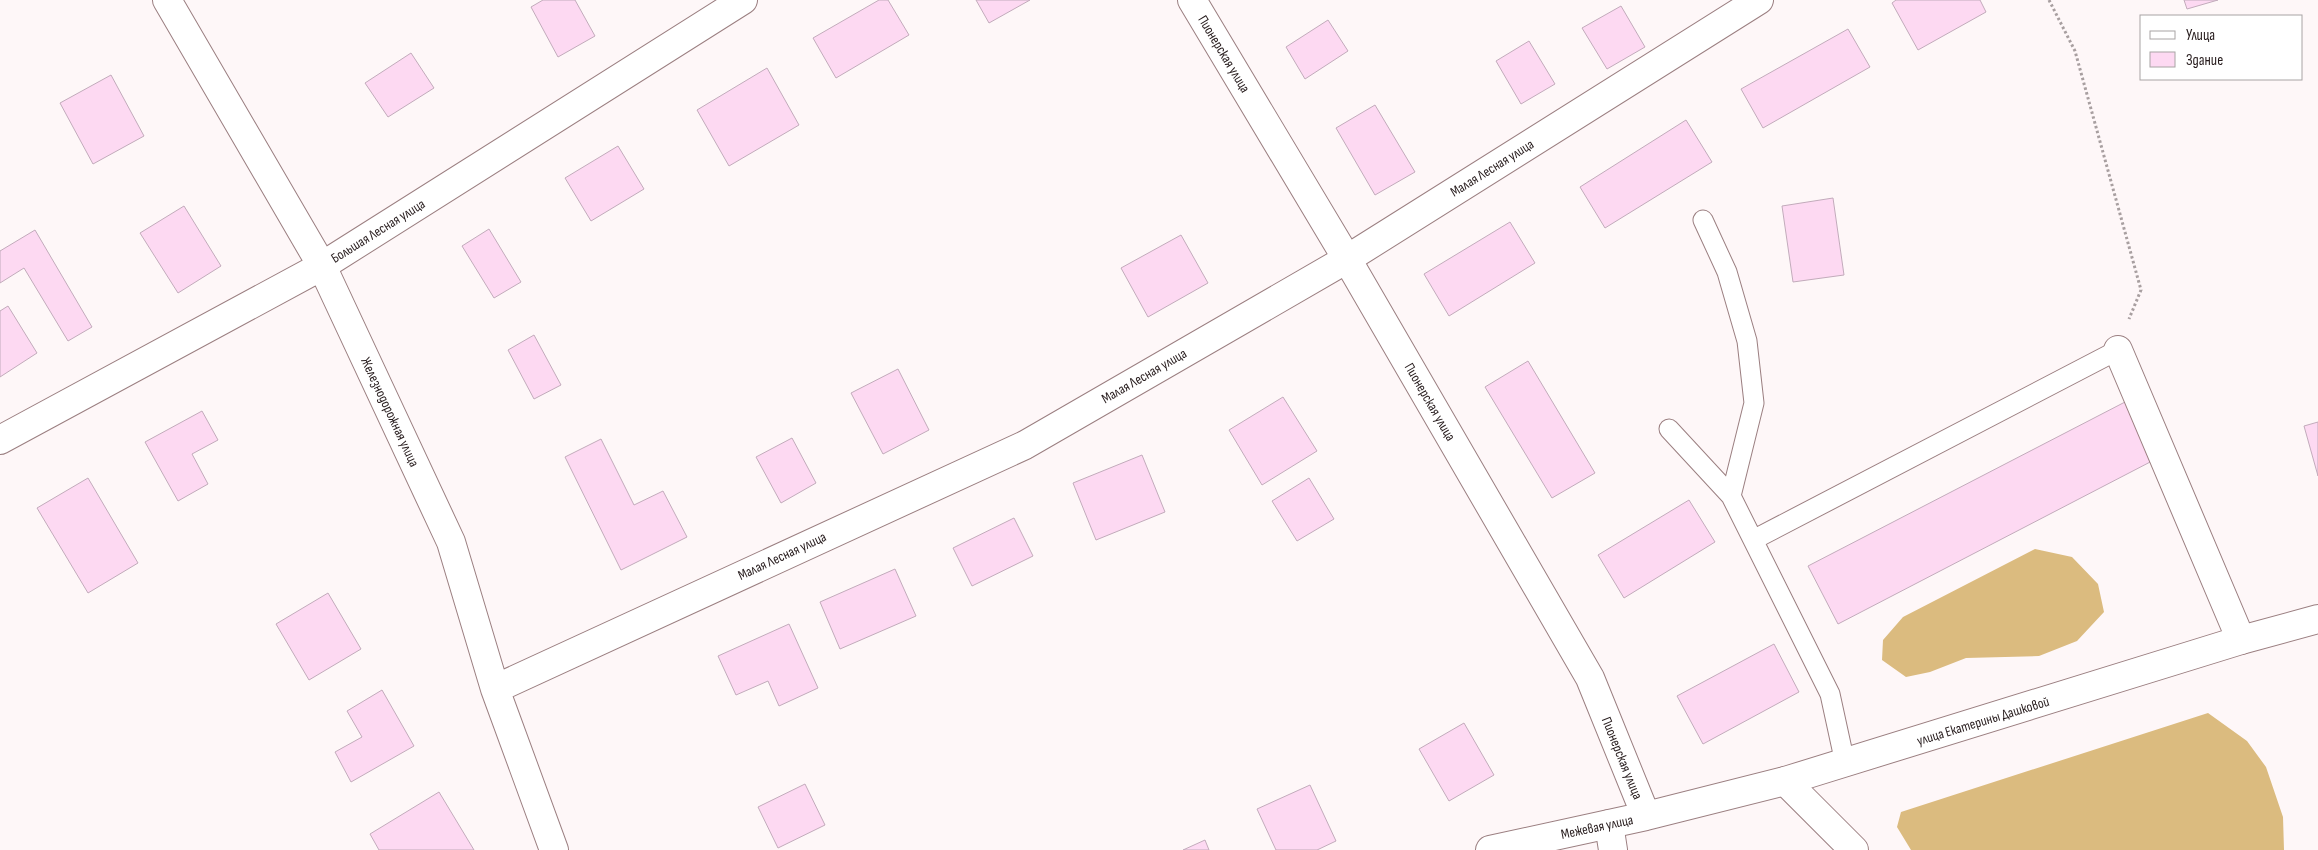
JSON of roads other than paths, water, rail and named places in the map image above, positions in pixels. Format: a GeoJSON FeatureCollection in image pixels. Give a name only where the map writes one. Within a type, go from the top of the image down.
{"type":"FeatureCollection","features":[{"type":"Feature","properties":{"kind":"street","name":"Железнодорожная улица"},"geometry":{"type":"LineString","coordinates":[[167,0],[322,266],[451,542],[495,689],[554,850]]}},
{"type":"Feature","properties":{"kind":"street","name":"Большая Лесная улица"},"geometry":{"type":"LineString","coordinates":[[0,440],[322,266],[743,0]]}},
{"type":"Feature","properties":{"kind":"street","name":"Пионерская улица"},"geometry":{"type":"LineString","coordinates":[[1192,0],[1347,259],[1590,678],[1646,816]]}},
{"type":"Feature","properties":{"kind":"street","name":"Малая Лесная улица"},"geometry":{"type":"LineString","coordinates":[[495,689],[1025,445],[1347,259],[1759,0]]}},
{"type":"Feature","properties":{"kind":"street"},"geometry":{"type":"LineString","coordinates":[[2118,350],[2241,640]]}},
{"type":"Feature","properties":{"kind":"street","name":"улица Екатерины Дашковой"},"geometry":{"type":"LineString","coordinates":[[1646,816],[1785,781],[2241,640],[2318,619]]}},
{"type":"Feature","properties":{"kind":"street"},"geometry":{"type":"LineString","coordinates":[[1785,781],[1854,850]]}},
{"type":"Feature","properties":{"kind":"street","name":"Межевая улица"},"geometry":{"type":"LineString","coordinates":[[1490,850],[1611,837],[1646,816]]}},
{"type":"Feature","properties":{"kind":"lane"},"geometry":{"type":"LineString","coordinates":[[1703,220],[1727,272],[1732,289],[1746,341],[1754,403],[1731,496]]}},
{"type":"Feature","properties":{"kind":"lane"},"geometry":{"type":"LineString","coordinates":[[1753,540],[2118,350]]}},
{"type":"Feature","properties":{"kind":"lane"},"geometry":{"type":"LineString","coordinates":[[1669,429],[1731,496],[1830,694],[1845,763]]}}]}
